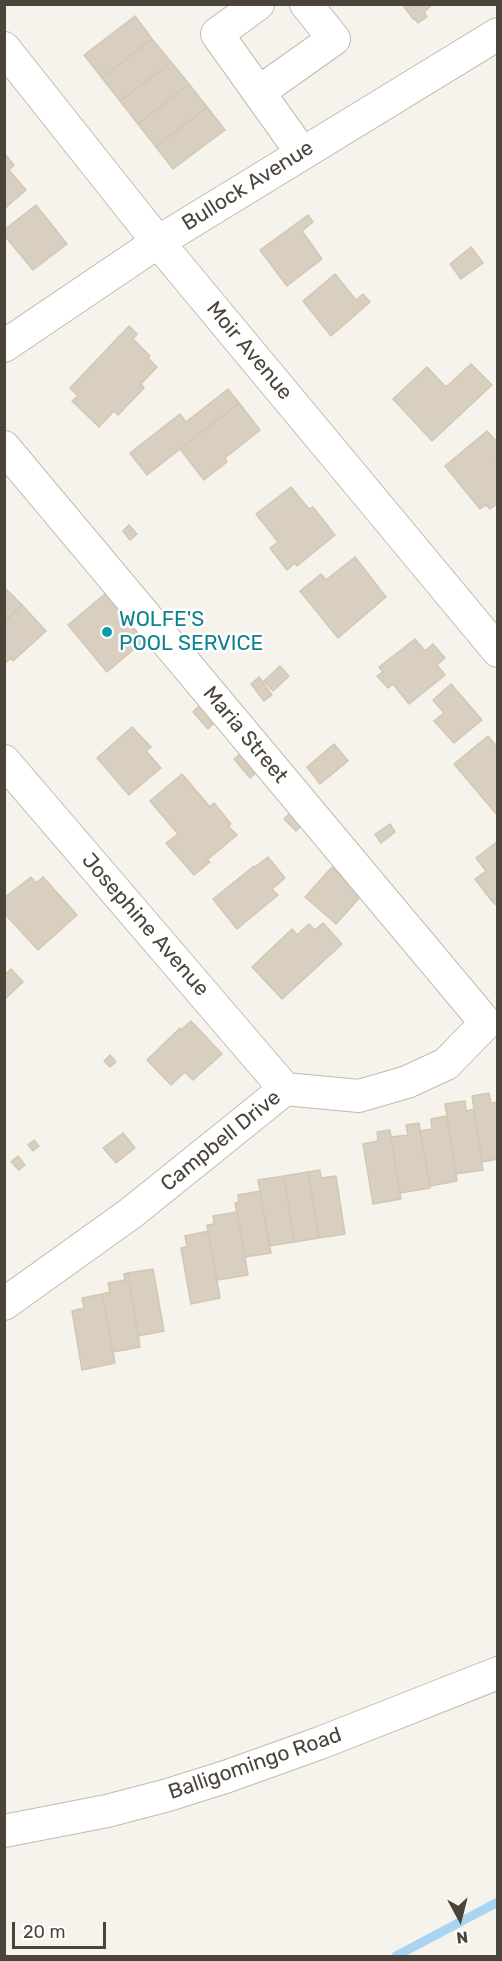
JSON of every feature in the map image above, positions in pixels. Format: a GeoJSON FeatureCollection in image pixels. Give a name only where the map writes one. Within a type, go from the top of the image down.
{"type":"FeatureCollection","features":[{"type":"Feature","properties":{"kind":"street"},"geometry":{"type":"LineString","coordinates":[[258,4],[217,34],[302,153]]}},
{"type":"Feature","properties":{"kind":"street"},"geometry":{"type":"LineString","coordinates":[[259,92],[334,39],[306,4]]}},
{"type":"Feature","properties":{"kind":"street","name":"Bullock Avenue"},"geometry":{"type":"LineString","coordinates":[[4,346],[158,242],[498,34]]}},
{"type":"Feature","properties":{"kind":"street","name":"Moir Avenue"},"geometry":{"type":"LineString","coordinates":[[4,48],[158,242],[498,651]]}},
{"type":"Feature","properties":{"kind":"street","name":"Maria Street"},"geometry":{"type":"LineString","coordinates":[[4,447],[486,1023]]}},
{"type":"Feature","properties":{"kind":"street","name":"Josephine Avenue"},"geometry":{"type":"LineString","coordinates":[[4,761],[285,1089]]}},
{"type":"Feature","properties":{"kind":"street","name":"Campbell Drive"},"geometry":{"type":"LineString","coordinates":[[4,1304],[131,1214],[285,1089],[359,1096],[407,1082],[446,1064],[486,1023]]}},
{"type":"Feature","properties":{"kind":"street","name":"Balligomingo Road"},"geometry":{"type":"LineString","coordinates":[[4,1831],[107,1811],[228,1776],[320,1743],[498,1673]]}},
{"type":"Feature","properties":{"kind":"building"},"geometry":{"type":"Polygon","coordinates":[[[402,4],[433,4],[424,12],[427,17],[418,23],[402,4]]]}},
{"type":"Feature","properties":{"kind":"building"},"geometry":{"type":"Polygon","coordinates":[[[135,16],[152,39],[102,78],[84,55],[135,16]]]}},
{"type":"Feature","properties":{"kind":"building"},"geometry":{"type":"Polygon","coordinates":[[[152,39],[171,62],[120,101],[102,78],[152,39]]]}},
{"type":"Feature","properties":{"kind":"building"},"geometry":{"type":"Polygon","coordinates":[[[171,62],[189,84],[138,124],[120,101],[171,62]]]}},
{"type":"Feature","properties":{"kind":"building"},"geometry":{"type":"Polygon","coordinates":[[[189,84],[207,107],[156,147],[138,124],[189,84]]]}},
{"type":"Feature","properties":{"kind":"building"},"geometry":{"type":"Polygon","coordinates":[[[207,107],[225,130],[173,169],[156,147],[207,107]]]}},
{"type":"Feature","properties":{"kind":"building"},"geometry":{"type":"Polygon","coordinates":[[[4,153],[14,165],[9,170],[26,190],[4,209],[4,153]]]}},
{"type":"Feature","properties":{"kind":"building"},"geometry":{"type":"Polygon","coordinates":[[[36,205],[67,244],[33,270],[4,235],[4,230],[36,205]]]}},
{"type":"Feature","properties":{"kind":"building"},"geometry":{"type":"Polygon","coordinates":[[[308,215],[313,222],[302,231],[322,259],[287,286],[260,250],[308,215]]]}},
{"type":"Feature","properties":{"kind":"building"},"geometry":{"type":"Polygon","coordinates":[[[471,247],[483,263],[461,279],[450,264],[471,247]]]}},
{"type":"Feature","properties":{"kind":"building"},"geometry":{"type":"Polygon","coordinates":[[[335,274],[356,300],[363,294],[370,302],[331,336],[303,301],[335,274]]]}},
{"type":"Feature","properties":{"kind":"building"},"geometry":{"type":"Polygon","coordinates":[[[129,326],[137,334],[133,339],[150,356],[148,358],[157,367],[141,384],[144,388],[118,415],[114,411],[99,427],[72,401],[78,396],[70,388],[129,326]]]}},
{"type":"Feature","properties":{"kind":"building"},"geometry":{"type":"Polygon","coordinates":[[[471,364],[492,385],[432,441],[393,399],[427,367],[446,387],[471,364]]]}},
{"type":"Feature","properties":{"kind":"building"},"geometry":{"type":"Polygon","coordinates":[[[228,389],[239,403],[147,475],[130,453],[180,414],[186,422],[228,389]]]}},
{"type":"Feature","properties":{"kind":"building"},"geometry":{"type":"Polygon","coordinates":[[[239,403],[260,430],[225,458],[227,462],[204,480],[180,449],[239,403]]]}},
{"type":"Feature","properties":{"kind":"building"},"geometry":{"type":"Polygon","coordinates":[[[487,431],[498,443],[498,459],[495,461],[498,464],[498,503],[490,509],[486,505],[480,509],[445,466],[487,431]]]}},
{"type":"Feature","properties":{"kind":"building"},"geometry":{"type":"Polygon","coordinates":[[[291,487],[309,509],[313,507],[335,535],[297,566],[295,563],[287,570],[270,548],[278,542],[256,514],[291,487]]]}},
{"type":"Feature","properties":{"kind":"building"},"geometry":{"type":"Polygon","coordinates":[[[129,525],[137,534],[130,540],[123,531],[129,525]]]}},
{"type":"Feature","properties":{"kind":"building"},"geometry":{"type":"Polygon","coordinates":[[[355,557],[386,597],[338,638],[300,591],[321,574],[326,580],[355,557]]]}},
{"type":"Feature","properties":{"kind":"building"},"geometry":{"type":"Polygon","coordinates":[[[4,587],[22,605],[4,622],[4,587]]]}},
{"type":"Feature","properties":{"kind":"building","name":"WOLFE'S POOL SERVICE"},"geometry":{"type":"Polygon","coordinates":[[[106,593],[145,640],[107,672],[68,625],[106,593]]]}},
{"type":"Feature","properties":{"kind":"building"},"geometry":{"type":"Polygon","coordinates":[[[22,605],[46,631],[13,661],[11,658],[4,664],[4,622],[22,605]]]}},
{"type":"Feature","properties":{"kind":"building"},"geometry":{"type":"Polygon","coordinates":[[[415,639],[425,651],[433,644],[445,658],[437,665],[445,675],[409,704],[393,684],[388,688],[377,676],[383,672],[379,667],[415,639]]]}},
{"type":"Feature","properties":{"kind":"building"},"geometry":{"type":"Polygon","coordinates":[[[280,666],[289,676],[273,691],[264,681],[280,666]]]}},
{"type":"Feature","properties":{"kind":"building"},"geometry":{"type":"Polygon","coordinates":[[[259,677],[272,695],[264,701],[251,684],[259,677]]]}},
{"type":"Feature","properties":{"kind":"building"},"geometry":{"type":"Polygon","coordinates":[[[451,684],[482,720],[454,743],[434,721],[444,713],[433,700],[451,684]]]}},
{"type":"Feature","properties":{"kind":"building"},"geometry":{"type":"Polygon","coordinates":[[[200,705],[215,722],[208,729],[193,712],[200,705]]]}},
{"type":"Feature","properties":{"kind":"building"},"geometry":{"type":"Polygon","coordinates":[[[132,727],[151,747],[146,751],[161,768],[129,795],[97,758],[132,727]]]}},
{"type":"Feature","properties":{"kind":"building"},"geometry":{"type":"Polygon","coordinates":[[[488,736],[498,748],[498,816],[454,764],[488,736]]]}},
{"type":"Feature","properties":{"kind":"building"},"geometry":{"type":"Polygon","coordinates":[[[334,744],[348,761],[320,784],[307,767],[334,744]]]}},
{"type":"Feature","properties":{"kind":"building"},"geometry":{"type":"Polygon","coordinates":[[[247,748],[263,767],[250,778],[234,759],[247,748]]]}},
{"type":"Feature","properties":{"kind":"building"},"geometry":{"type":"Polygon","coordinates":[[[182,774],[210,807],[214,803],[231,824],[228,826],[237,835],[207,860],[210,862],[194,875],[166,843],[178,834],[150,801],[182,774]]]}},
{"type":"Feature","properties":{"kind":"building"},"geometry":{"type":"Polygon","coordinates":[[[297,806],[309,818],[296,831],[284,819],[297,806]]]}},
{"type":"Feature","properties":{"kind":"building"},"geometry":{"type":"Polygon","coordinates":[[[390,824],[395,832],[381,843],[375,834],[390,824]]]}},
{"type":"Feature","properties":{"kind":"building"},"geometry":{"type":"Polygon","coordinates":[[[498,841],[498,895],[491,900],[475,879],[486,871],[476,858],[498,841]]]}},
{"type":"Feature","properties":{"kind":"building"},"geometry":{"type":"Polygon","coordinates":[[[268,857],[285,878],[272,889],[278,895],[237,929],[213,899],[268,857]]]}},
{"type":"Feature","properties":{"kind":"building"},"geometry":{"type":"Polygon","coordinates":[[[332,867],[362,895],[336,924],[305,897],[332,867]]]}},
{"type":"Feature","properties":{"kind":"building"},"geometry":{"type":"Polygon","coordinates":[[[31,877],[36,883],[43,877],[77,915],[38,950],[4,913],[4,898],[31,877]]]}},
{"type":"Feature","properties":{"kind":"building"},"geometry":{"type":"Polygon","coordinates":[[[498,895],[498,907],[491,900],[498,895]]]}},
{"type":"Feature","properties":{"kind":"building"},"geometry":{"type":"Polygon","coordinates":[[[323,923],[342,944],[282,999],[252,967],[292,929],[297,935],[309,924],[315,930],[323,923]]]}},
{"type":"Feature","properties":{"kind":"building"},"geometry":{"type":"Polygon","coordinates":[[[11,969],[23,982],[4,1000],[4,975],[11,969]]]}},
{"type":"Feature","properties":{"kind":"building"},"geometry":{"type":"Polygon","coordinates":[[[191,1021],[222,1054],[193,1080],[185,1072],[171,1085],[147,1060],[180,1028],[181,1030],[191,1021]]]}},
{"type":"Feature","properties":{"kind":"building"},"geometry":{"type":"Polygon","coordinates":[[[110,1055],[116,1062],[110,1067],[104,1061],[110,1055]]]}},
{"type":"Feature","properties":{"kind":"building"},"geometry":{"type":"Polygon","coordinates":[[[489,1093],[491,1103],[498,1102],[498,1159],[482,1162],[472,1096],[489,1093]]]}},
{"type":"Feature","properties":{"kind":"building"},"geometry":{"type":"Polygon","coordinates":[[[465,1101],[466,1111],[474,1109],[483,1170],[456,1174],[445,1104],[465,1101]]]}},
{"type":"Feature","properties":{"kind":"building"},"geometry":{"type":"Polygon","coordinates":[[[447,1116],[457,1181],[430,1186],[420,1131],[432,1129],[431,1119],[447,1116]]]}},
{"type":"Feature","properties":{"kind":"building"},"geometry":{"type":"Polygon","coordinates":[[[419,1123],[430,1188],[400,1193],[391,1137],[408,1135],[406,1125],[419,1123]]]}},
{"type":"Feature","properties":{"kind":"building"},"geometry":{"type":"Polygon","coordinates":[[[390,1130],[401,1199],[373,1204],[363,1144],[378,1141],[377,1132],[390,1130]]]}},
{"type":"Feature","properties":{"kind":"building"},"geometry":{"type":"Polygon","coordinates":[[[123,1133],[135,1148],[116,1163],[103,1148],[123,1133]]]}},
{"type":"Feature","properties":{"kind":"building"},"geometry":{"type":"Polygon","coordinates":[[[34,1140],[39,1146],[33,1151],[28,1145],[34,1140]]]}},
{"type":"Feature","properties":{"kind":"building"},"geometry":{"type":"Polygon","coordinates":[[[18,1156],[25,1165],[19,1170],[11,1162],[18,1156]]]}},
{"type":"Feature","properties":{"kind":"building"},"geometry":{"type":"Polygon","coordinates":[[[320,1170],[321,1178],[336,1176],[345,1234],[319,1238],[308,1172],[320,1170]]]}},
{"type":"Feature","properties":{"kind":"building"},"geometry":{"type":"Polygon","coordinates":[[[308,1172],[319,1238],[294,1242],[284,1176],[308,1172]]]}},
{"type":"Feature","properties":{"kind":"building"},"geometry":{"type":"Polygon","coordinates":[[[284,1176],[294,1242],[269,1246],[258,1180],[284,1176]]]}},
{"type":"Feature","properties":{"kind":"building"},"geometry":{"type":"Polygon","coordinates":[[[260,1191],[271,1253],[245,1257],[235,1203],[239,1202],[238,1195],[260,1191]]]}},
{"type":"Feature","properties":{"kind":"building"},"geometry":{"type":"Polygon","coordinates":[[[237,1212],[248,1275],[217,1280],[207,1225],[214,1224],[213,1216],[237,1212]]]}},
{"type":"Feature","properties":{"kind":"building"},"geometry":{"type":"Polygon","coordinates":[[[208,1231],[220,1298],[191,1304],[181,1248],[187,1247],[185,1236],[208,1231]]]}},
{"type":"Feature","properties":{"kind":"building"},"geometry":{"type":"Polygon","coordinates":[[[153,1269],[164,1331],[138,1336],[128,1273],[153,1269]]]}},
{"type":"Feature","properties":{"kind":"building"},"geometry":{"type":"Polygon","coordinates":[[[128,1273],[140,1347],[113,1352],[102,1294],[110,1292],[108,1283],[125,1280],[124,1274],[128,1273]]]}},
{"type":"Feature","properties":{"kind":"building"},"geometry":{"type":"Polygon","coordinates":[[[102,1294],[115,1363],[82,1370],[72,1311],[84,1308],[82,1298],[102,1294]]]}},
{"type":"Feature","properties":{"kind":"waterway"},"geometry":{"type":"LineString","coordinates":[[396,1956],[498,1902]]}},
{"type":"Feature","properties":{"kind":"place","name":"WOLFE'S POOL SERVICE"},"geometry":{"type":"Point","coordinates":[107,632]}}]}
